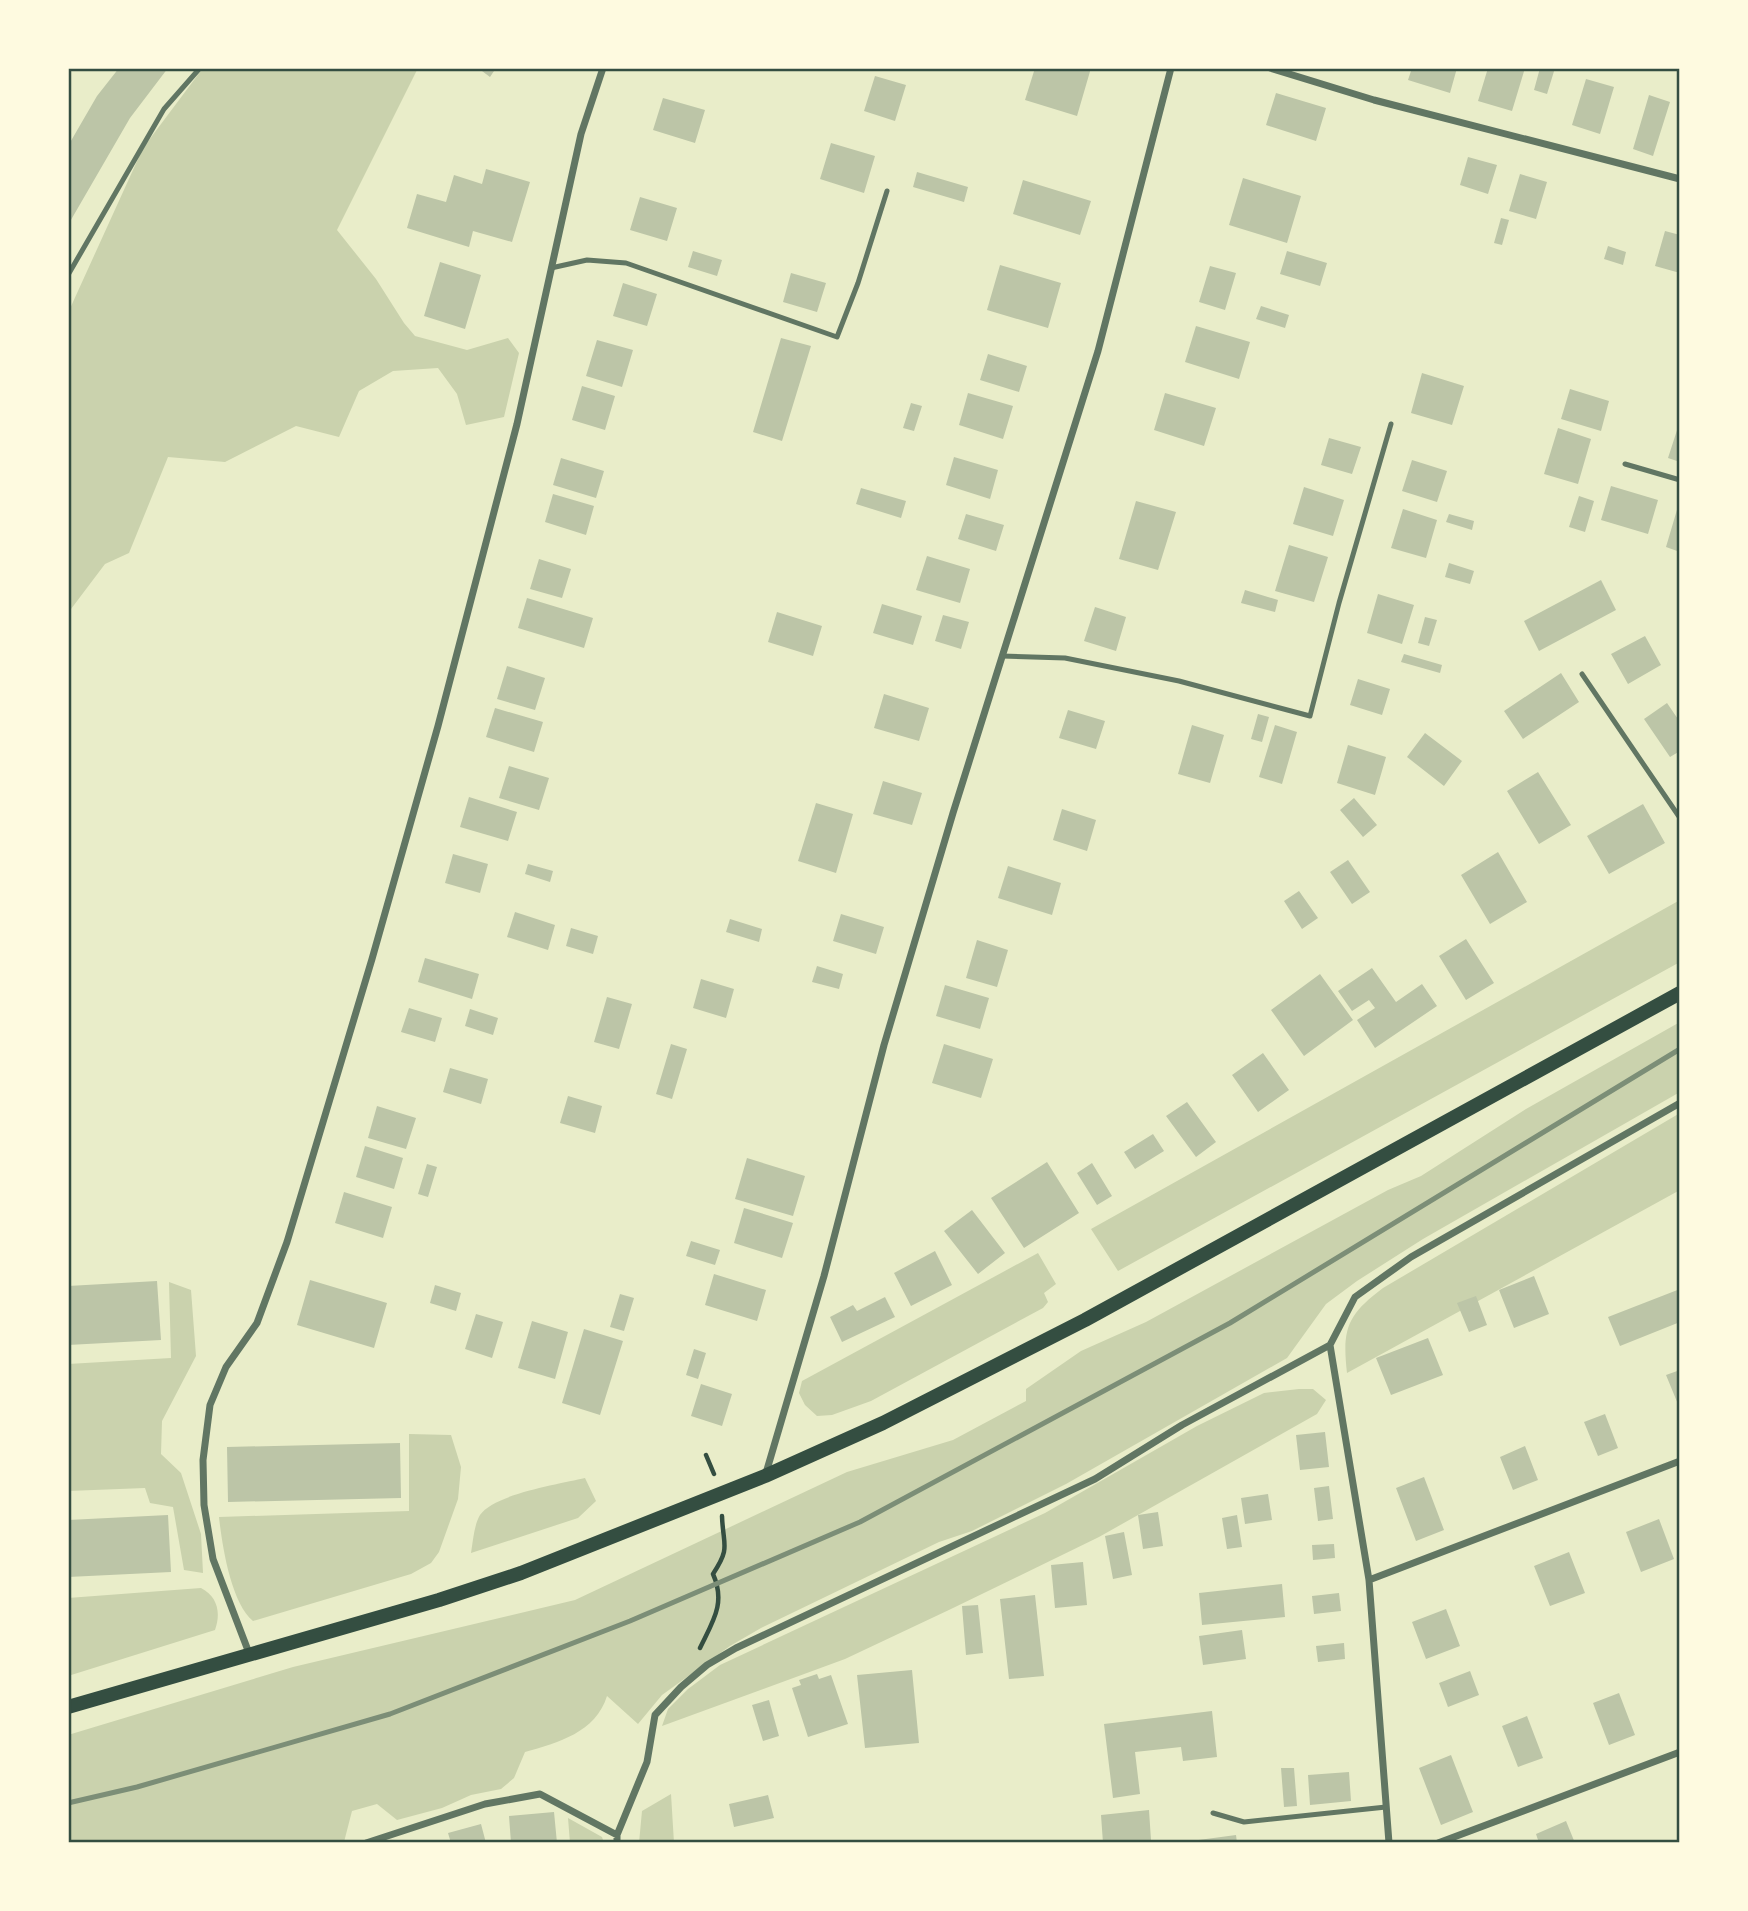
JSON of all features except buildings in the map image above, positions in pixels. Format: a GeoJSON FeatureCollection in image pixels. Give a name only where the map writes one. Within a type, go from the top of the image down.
{"type":"FeatureCollection","features":[{"type":"Feature","properties":{"kind":"main road"},"geometry":{"type":"LineString","coordinates":[[68,1707],[439,1600],[509,1577],[765,1476],[883,1423],[1085,1320],[1680,993]]}},
{"type":"Feature","properties":{"kind":"street"},"geometry":{"type":"LineString","coordinates":[[249,1653],[213,1559],[204,1506],[202,1460],[210,1405],[226,1367],[257,1323],[287,1242],[372,959],[438,726],[517,424],[581,134],[603,68]]}},
{"type":"Feature","properties":{"kind":"street"},"geometry":{"type":"LineString","coordinates":[[765,1476],[824,1276],[884,1045],[1098,351],[1171,68]]}},
{"type":"Feature","properties":{"kind":"street"},"geometry":{"type":"LineString","coordinates":[[1270,68],[1374,100],[1680,179]]}},
{"type":"Feature","properties":{"kind":"street"},"geometry":{"type":"LineString","coordinates":[[366,1843],[485,1804],[540,1794],[617,1839],[648,1762],[655,1714],[707,1665],[784,1625],[1096,1479],[1182,1425],[1330,1345],[1355,1297],[1411,1257],[1680,1103]]}},
{"type":"Feature","properties":{"kind":"street"},"geometry":{"type":"LineString","coordinates":[[1330,1345],[1369,1580],[1389,1843]]}},
{"type":"Feature","properties":{"kind":"street"},"geometry":{"type":"LineString","coordinates":[[1369,1580],[1680,1461]]}},
{"type":"Feature","properties":{"kind":"street"},"geometry":{"type":"LineString","coordinates":[[1438,1843],[1680,1752]]}},
{"type":"Feature","properties":{"kind":"lane"},"geometry":{"type":"LineString","coordinates":[[68,275],[164,109],[200,68]]}},
{"type":"Feature","properties":{"kind":"lane"},"geometry":{"type":"LineString","coordinates":[[551,268],[587,260],[626,263],[837,337],[858,283],[887,191]]}},
{"type":"Feature","properties":{"kind":"lane"},"geometry":{"type":"LineString","coordinates":[[1002,656],[1065,658],[1179,681],[1310,716],[1339,603],[1391,425]]}},
{"type":"Feature","properties":{"kind":"lane"},"geometry":{"type":"LineString","coordinates":[[1625,464],[1680,480]]}},
{"type":"Feature","properties":{"kind":"lane"},"geometry":{"type":"LineString","coordinates":[[1582,674],[1680,818]]}},
{"type":"Feature","properties":{"kind":"lane"},"geometry":{"type":"LineString","coordinates":[[1213,1813],[1244,1822],[1386,1807]]}},
{"type":"Feature","properties":{"kind":"path"},"geometry":{"type":"LineString","coordinates":[[698,1650],[714,1619],[720,1592],[713,1574],[724,1558],[727,1543],[723,1532],[721,1493],[706,1455]]}},
{"type":"Feature","properties":{"kind":"green space"},"geometry":{"type":"Polygon","coordinates":[[[203,68],[418,68],[337,230],[376,279],[415,336],[467,350],[508,338],[519,353],[504,417],[466,425],[457,394],[438,368],[393,371],[359,391],[339,437],[296,426],[225,462],[168,457],[129,553],[105,564],[68,613],[68,313],[143,148],[203,68]]]}},
{"type":"Feature","properties":{"kind":"green space"},"geometry":{"type":"Polygon","coordinates":[[[1680,900],[1680,962],[1118,1271],[1091,1229],[1680,900]]]}},
{"type":"Feature","properties":{"kind":"green space"},"geometry":{"type":"Polygon","coordinates":[[[1680,1022],[1680,1092],[1423,1239],[1357,1281],[1326,1304],[1287,1358],[1066,1484],[972,1531],[939,1542],[761,1628],[730,1646],[662,1695],[638,1724],[607,1696],[602,1708],[585,1727],[563,1740],[525,1752],[514,1778],[501,1789],[471,1795],[442,1808],[397,1820],[377,1804],[352,1811],[344,1842],[68,1843],[68,1735],[293,1667],[575,1600],[847,1472],[953,1440],[1026,1401],[1026,1389],[1081,1351],[1146,1322],[1388,1190],[1421,1176],[1526,1109],[1680,1022]]]}},
{"type":"Feature","properties":{"kind":"green space"},"geometry":{"type":"Polygon","coordinates":[[[1680,1113],[1680,1190],[1347,1373],[1345,1345],[1350,1324],[1361,1306],[1383,1288],[1680,1113]]]}},
{"type":"Feature","properties":{"kind":"green space"},"geometry":{"type":"Polygon","coordinates":[[[1038,1253],[1056,1284],[1044,1293],[1048,1302],[1043,1308],[871,1401],[832,1415],[817,1416],[805,1405],[799,1393],[802,1381],[1038,1253]]]}},
{"type":"Feature","properties":{"kind":"green space"},"geometry":{"type":"Polygon","coordinates":[[[169,1282],[191,1290],[196,1356],[162,1421],[161,1454],[181,1473],[201,1534],[203,1573],[184,1570],[173,1507],[150,1503],[145,1488],[68,1491],[68,1364],[171,1358],[169,1282]]]}},
{"type":"Feature","properties":{"kind":"green space"},"geometry":{"type":"Polygon","coordinates":[[[1313,1389],[1326,1400],[1317,1414],[1099,1537],[845,1659],[662,1726],[668,1709],[688,1689],[720,1665],[1045,1513],[1197,1426],[1264,1393],[1313,1389]]]}},
{"type":"Feature","properties":{"kind":"green space"},"geometry":{"type":"Polygon","coordinates":[[[409,1434],[451,1435],[461,1467],[458,1499],[439,1552],[431,1563],[411,1574],[253,1621],[245,1613],[233,1588],[219,1517],[409,1511],[409,1434]]]}},
{"type":"Feature","properties":{"kind":"green space"},"geometry":{"type":"Polygon","coordinates":[[[585,1478],[596,1501],[578,1518],[471,1553],[476,1523],[488,1508],[499,1501],[528,1491],[585,1478]]]}},
{"type":"Feature","properties":{"kind":"green space"},"geometry":{"type":"Polygon","coordinates":[[[201,1588],[211,1596],[217,1606],[215,1630],[68,1676],[68,1598],[201,1588]]]}},
{"type":"Feature","properties":{"kind":"green space"},"geometry":{"type":"Polygon","coordinates":[[[671,1794],[674,1843],[639,1843],[642,1811],[671,1794]]]}},
{"type":"Feature","properties":{"kind":"green space"},"geometry":{"type":"Polygon","coordinates":[[[568,1818],[602,1837],[604,1843],[570,1843],[568,1818]]]}},
{"type":"Feature","properties":{"kind":"railway"},"geometry":{"type":"LineString","coordinates":[[68,1803],[137,1787],[390,1714],[630,1621],[860,1522],[1230,1323],[1680,1049]]}}]}
